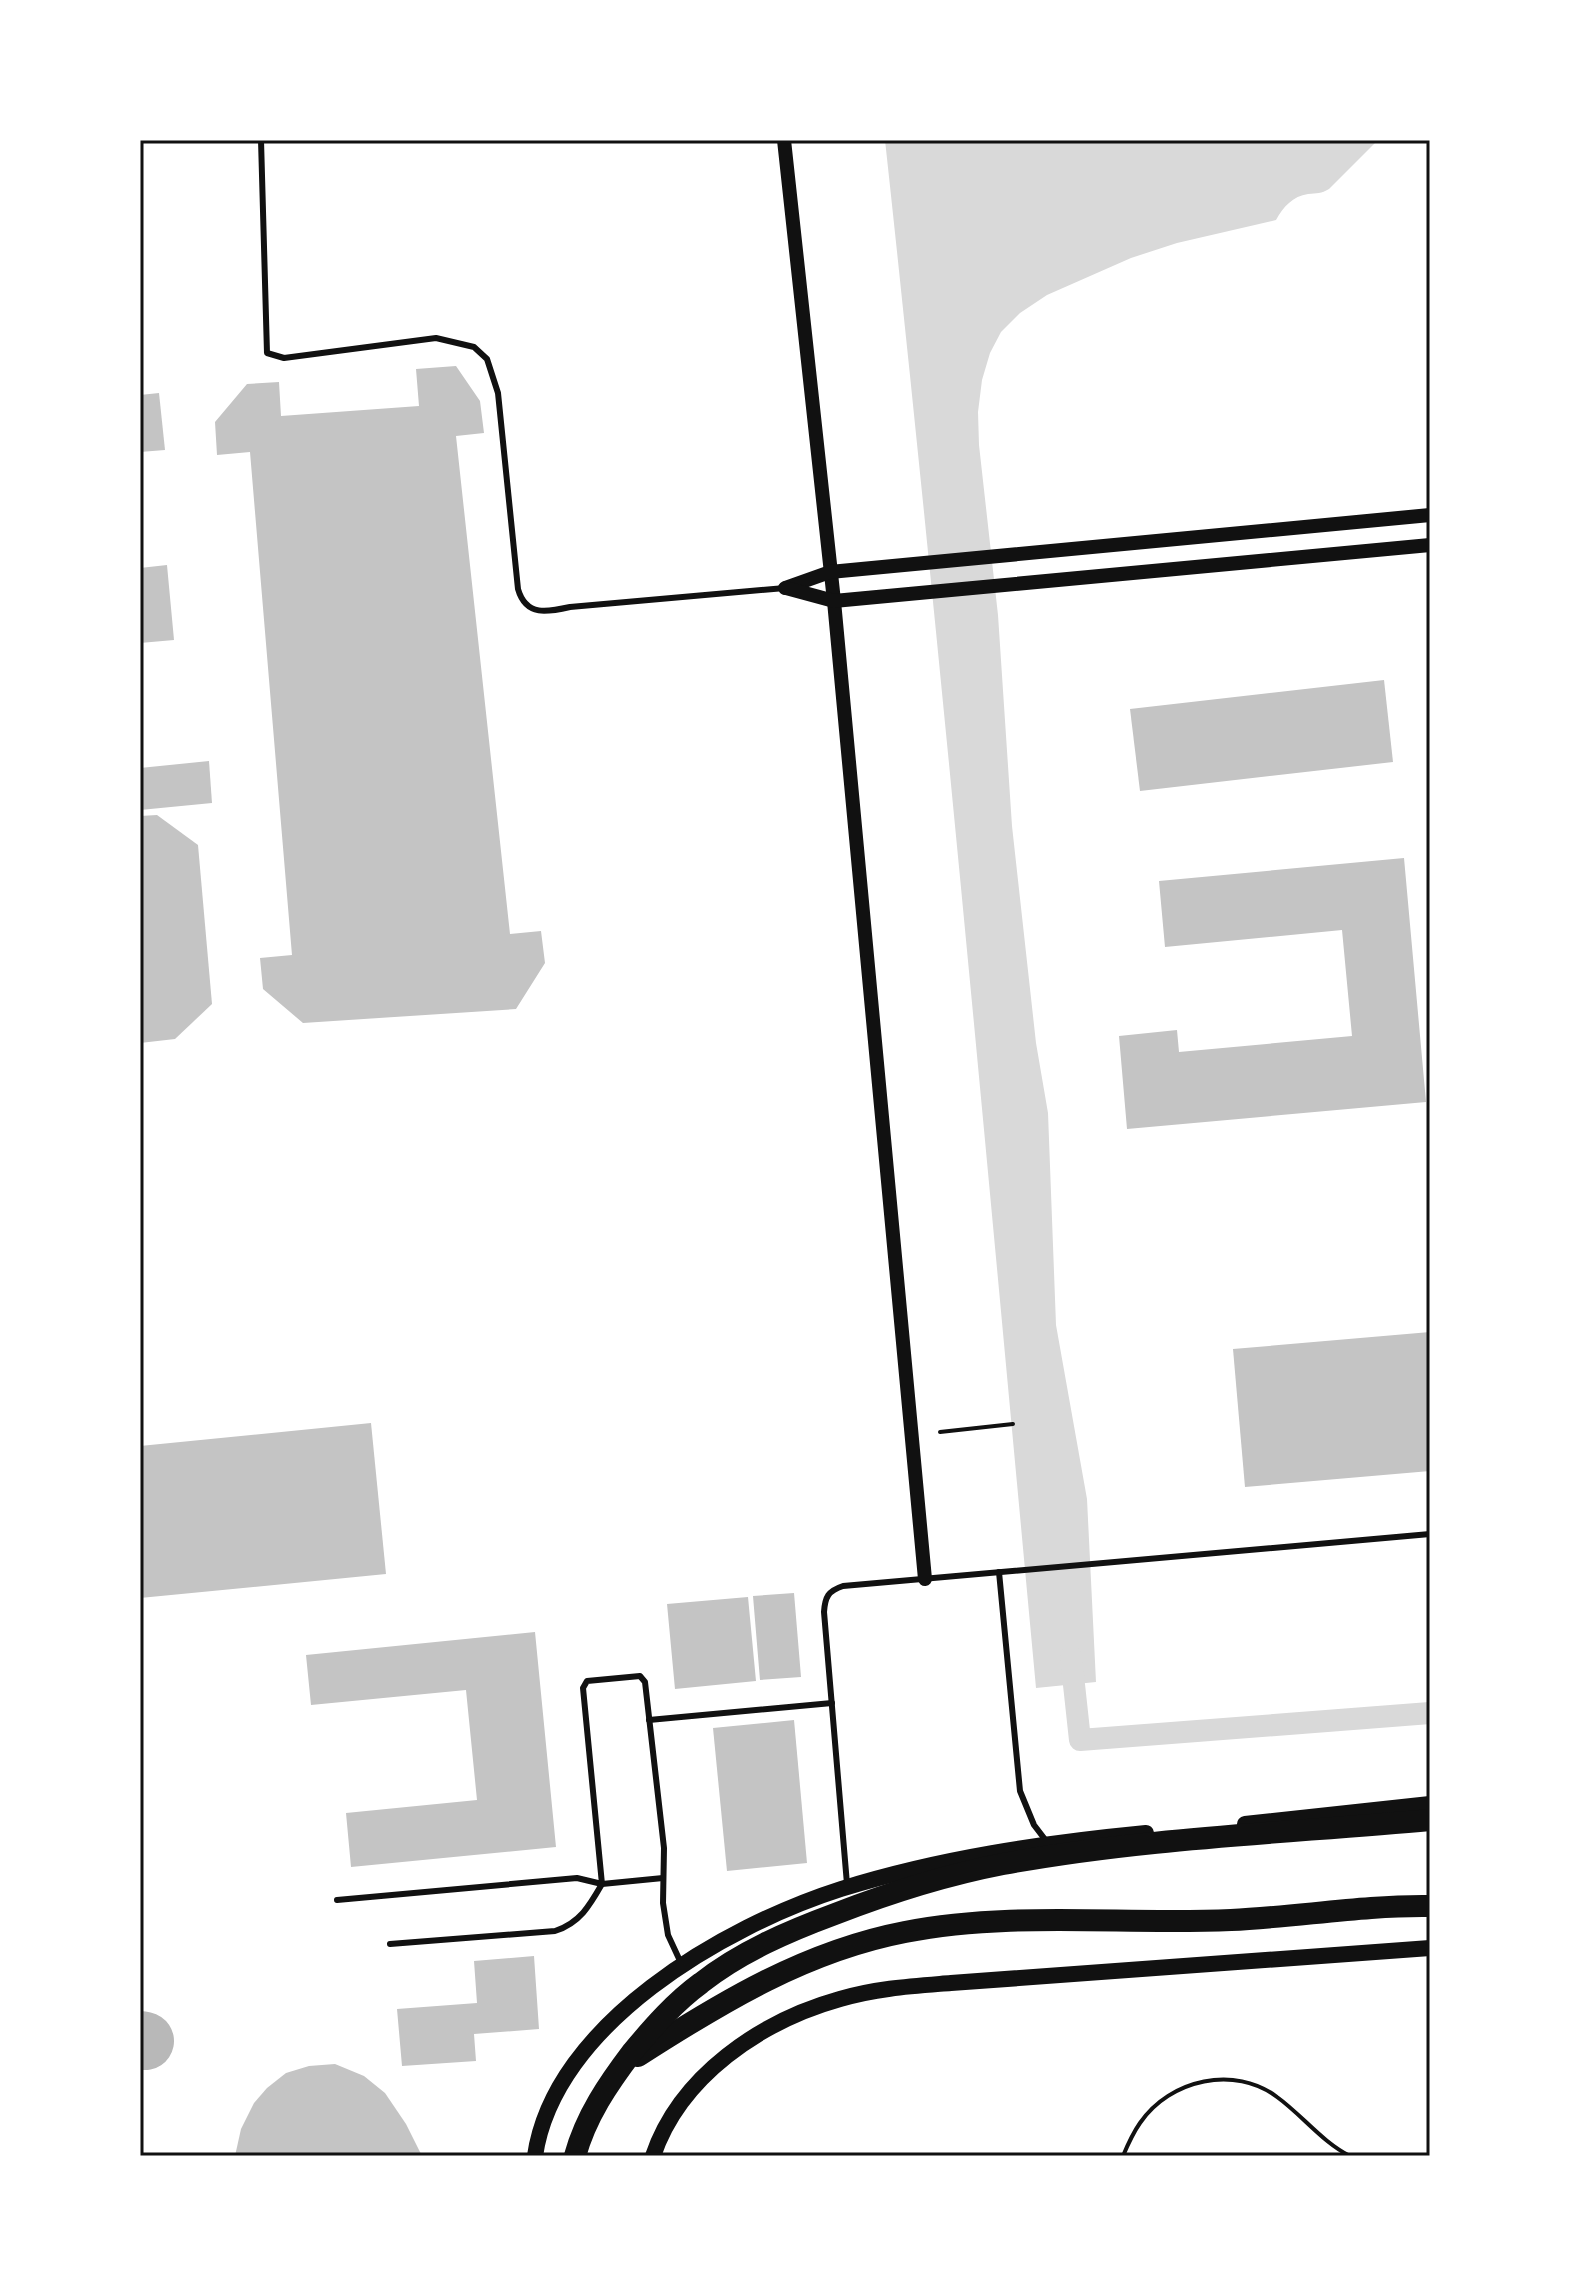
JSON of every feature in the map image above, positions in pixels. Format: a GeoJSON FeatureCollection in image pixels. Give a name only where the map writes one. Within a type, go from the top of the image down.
{"type":"FeatureCollection","features":[{"type":"Feature","properties":{"kind":"highway"},"geometry":{"type":"LineString","coordinates":[[575,2155],[592,2111],[658,2020],[702,1982],[756,1949],[814,1922],[882,1896],[1001,1865],[1067,1854],[1430,1820]]}},
{"type":"Feature","properties":{"kind":"highway"},"geometry":{"type":"LineString","coordinates":[[622,2066],[759,1982],[807,1961],[904,1932],[992,1921],[1231,1920],[1430,1906]]}},
{"type":"Feature","properties":{"kind":"main road"},"geometry":{"type":"LineString","coordinates":[[535,2156],[538,2133],[566,2073],[606,2024],[650,1987],[779,1912],[848,1887],[958,1859],[1047,1842],[1430,1804]]}},
{"type":"Feature","properties":{"kind":"main road"},"geometry":{"type":"LineString","coordinates":[[653,2156],[676,2109],[708,2070],[753,2038],[791,2017],[839,1999],[904,1987],[1430,1948]]}},
{"type":"Feature","properties":{"kind":"street"},"geometry":{"type":"LineString","coordinates":[[784,140],[834,601],[925,1579]]}},
{"type":"Feature","properties":{"kind":"street"},"geometry":{"type":"LineString","coordinates":[[785,588],[830,572],[1430,515]]}},
{"type":"Feature","properties":{"kind":"street"},"geometry":{"type":"LineString","coordinates":[[785,588],[834,601],[1430,545]]}},
{"type":"Feature","properties":{"kind":"lane"},"geometry":{"type":"LineString","coordinates":[[261,140],[267,353],[284,358],[436,338],[474,347],[487,359],[498,393],[518,589],[525,605],[546,612],[570,607],[785,588]]}},
{"type":"Feature","properties":{"kind":"lane"},"geometry":{"type":"LineString","coordinates":[[848,1887],[824,1612],[827,1595],[832,1589],[1430,1534]]}},
{"type":"Feature","properties":{"kind":"lane"},"geometry":{"type":"LineString","coordinates":[[999,1572],[1020,1791],[1030,1817],[1047,1842]]}},
{"type":"Feature","properties":{"kind":"lane"},"geometry":{"type":"LineString","coordinates":[[390,1944],[555,1931],[572,1926],[590,1906],[602,1884],[583,1688],[587,1681],[640,1676],[645,1682],[664,1848],[663,1903],[668,1935],[683,1967]]}},
{"type":"Feature","properties":{"kind":"lane"},"geometry":{"type":"LineString","coordinates":[[649,1720],[832,1703]]}},
{"type":"Feature","properties":{"kind":"lane"},"geometry":{"type":"LineString","coordinates":[[337,1900],[577,1878],[602,1884],[663,1878]]}},
{"type":"Feature","properties":{"kind":"path"},"geometry":{"type":"LineString","coordinates":[[940,1432],[1013,1424]]}},
{"type":"Feature","properties":{"kind":"path"},"geometry":{"type":"LineString","coordinates":[[1123,2156],[1141,2121],[1154,2107],[1191,2085],[1223,2078],[1243,2080],[1268,2091],[1328,2142],[1350,2156]]}},
{"type":"Feature","properties":{"kind":"shaded area"},"geometry":{"type":"Polygon","coordinates":[[[885,140],[1378,140],[1329,189],[1293,200],[1276,220],[1177,243],[1131,258],[1047,295],[1020,313],[1001,332],[990,353],[982,380],[978,412],[979,445],[998,615],[1012,826],[1036,1043],[1048,1113],[1056,1325],[1087,1499],[1096,1682],[1036,1688],[945,720],[885,140]]]}},
{"type":"Feature","properties":{"kind":"building"},"geometry":{"type":"Polygon","coordinates":[[[456,366],[480,401],[484,433],[456,436],[510,934],[541,931],[545,963],[516,1009],[303,1023],[263,989],[260,958],[292,955],[250,452],[217,455],[215,422],[247,384],[279,382],[281,416],[419,406],[416,369],[456,366]]]}},
{"type":"Feature","properties":{"kind":"building"},"geometry":{"type":"Polygon","coordinates":[[[159,393],[165,450],[140,452],[140,395],[159,393]]]}},
{"type":"Feature","properties":{"kind":"building"},"geometry":{"type":"Polygon","coordinates":[[[167,565],[174,640],[140,643],[140,568],[167,565]]]}},
{"type":"Feature","properties":{"kind":"building"},"geometry":{"type":"Polygon","coordinates":[[[1384,680],[1393,762],[1140,791],[1130,709],[1384,680]]]}},
{"type":"Feature","properties":{"kind":"building"},"geometry":{"type":"Polygon","coordinates":[[[209,761],[212,803],[140,810],[140,768],[209,761]]]}},
{"type":"Feature","properties":{"kind":"building"},"geometry":{"type":"Polygon","coordinates":[[[157,815],[198,845],[212,1004],[175,1039],[140,1043],[140,816],[157,815]]]}},
{"type":"Feature","properties":{"kind":"building"},"geometry":{"type":"Polygon","coordinates":[[[1404,858],[1426,1102],[1127,1129],[1119,1036],[1177,1030],[1179,1052],[1352,1036],[1342,930],[1165,947],[1159,881],[1404,858]]]}},
{"type":"Feature","properties":{"kind":"building"},"geometry":{"type":"Polygon","coordinates":[[[1430,1332],[1430,1471],[1245,1487],[1233,1349],[1430,1332]]]}},
{"type":"Feature","properties":{"kind":"building"},"geometry":{"type":"Polygon","coordinates":[[[371,1423],[386,1574],[140,1598],[140,1446],[371,1423]]]}},
{"type":"Feature","properties":{"kind":"building"},"geometry":{"type":"Polygon","coordinates":[[[794,1593],[801,1677],[760,1680],[753,1596],[794,1593]]]}},
{"type":"Feature","properties":{"kind":"building"},"geometry":{"type":"Polygon","coordinates":[[[748,1597],[756,1681],[675,1689],[667,1604],[748,1597]]]}},
{"type":"Feature","properties":{"kind":"building"},"geometry":{"type":"Polygon","coordinates":[[[535,1632],[556,1847],[351,1867],[346,1813],[477,1800],[466,1690],[311,1705],[306,1655],[535,1632]]]}},
{"type":"Feature","properties":{"kind":"building"},"geometry":{"type":"Polygon","coordinates":[[[794,1720],[807,1863],[727,1871],[713,1728],[794,1720]]]}},
{"type":"Feature","properties":{"kind":"building"},"geometry":{"type":"Polygon","coordinates":[[[534,1956],[539,2029],[474,2034],[476,2061],[402,2066],[397,2009],[477,2003],[474,1961],[534,1956]]]}},
{"type":"Feature","properties":{"kind":"building"},"geometry":{"type":"Polygon","coordinates":[[[335,2064],[364,2076],[385,2093],[406,2124],[422,2156],[235,2156],[241,2129],[254,2103],[267,2088],[286,2073],[309,2066],[335,2064]]]}},
{"type":"Feature","properties":{"kind":"waterway"},"geometry":{"type":"LineString","coordinates":[[1071,1657],[1080,1740],[1430,1713]]}},
{"type":"Feature","properties":{"kind":"taxiway"},"geometry":{"type":"LineString","coordinates":[[140,2040],[145,2041]]}}]}
